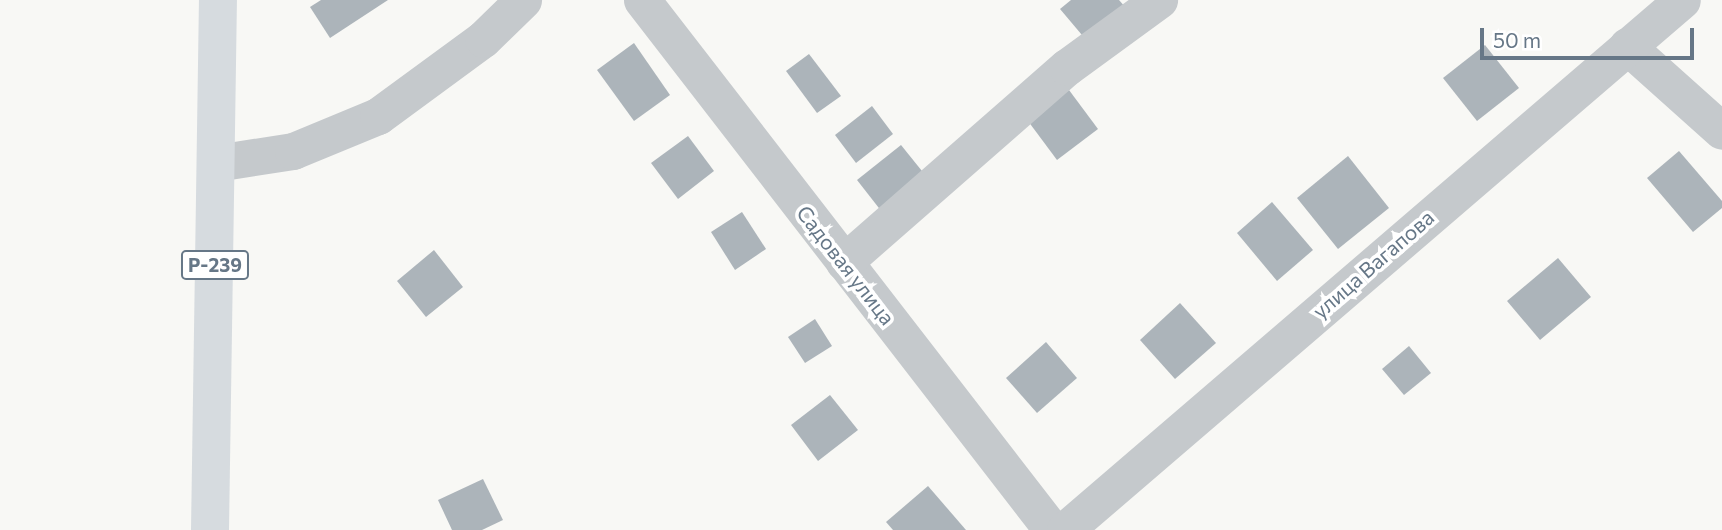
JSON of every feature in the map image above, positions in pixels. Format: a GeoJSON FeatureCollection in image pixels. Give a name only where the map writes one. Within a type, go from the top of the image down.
{"type":"FeatureCollection","features":[{"type":"Feature","properties":{"kind":"highway","name":"Р-239"},"geometry":{"type":"LineString","coordinates":[[209,530],[218,0]]}},
{"type":"Feature","properties":{"kind":"street"},"geometry":{"type":"LineString","coordinates":[[216,163],[293,151],[378,116],[483,38],[523,0]]}},
{"type":"Feature","properties":{"kind":"street","name":"Садовая улица"},"geometry":{"type":"LineString","coordinates":[[642,0],[1052,530]]}},
{"type":"Feature","properties":{"kind":"street"},"geometry":{"type":"LineString","coordinates":[[844,262],[1067,66],[1159,0]]}},
{"type":"Feature","properties":{"kind":"street","name":"улица Вагапова"},"geometry":{"type":"LineString","coordinates":[[1065,530],[1682,0]]}},
{"type":"Feature","properties":{"kind":"street"},"geometry":{"type":"LineString","coordinates":[[1627,46],[1722,131]]}},
{"type":"Feature","properties":{"kind":"building"},"geometry":{"type":"Polygon","coordinates":[[[321,0],[388,0],[330,38],[310,7],[321,0]]]}},
{"type":"Feature","properties":{"kind":"building"},"geometry":{"type":"Polygon","coordinates":[[[1071,0],[1119,0],[1126,8],[1087,41],[1060,9],[1071,0]]]}},
{"type":"Feature","properties":{"kind":"building"},"geometry":{"type":"Polygon","coordinates":[[[634,43],[670,95],[634,121],[597,70],[634,43]]]}},
{"type":"Feature","properties":{"kind":"building"},"geometry":{"type":"Polygon","coordinates":[[[1485,45],[1519,88],[1477,121],[1443,78],[1485,45]]]}},
{"type":"Feature","properties":{"kind":"building"},"geometry":{"type":"Polygon","coordinates":[[[809,54],[841,96],[817,113],[786,71],[809,54]]]}},
{"type":"Feature","properties":{"kind":"building"},"geometry":{"type":"Polygon","coordinates":[[[1069,90],[1098,129],[1057,160],[1028,121],[1069,90]]]}},
{"type":"Feature","properties":{"kind":"building"},"geometry":{"type":"Polygon","coordinates":[[[872,106],[893,134],[856,163],[835,135],[872,106]]]}},
{"type":"Feature","properties":{"kind":"building"},"geometry":{"type":"Polygon","coordinates":[[[688,136],[714,171],[678,199],[651,163],[688,136]]]}},
{"type":"Feature","properties":{"kind":"building"},"geometry":{"type":"Polygon","coordinates":[[[901,145],[926,176],[882,212],[857,180],[901,145]]]}},
{"type":"Feature","properties":{"kind":"building"},"geometry":{"type":"Polygon","coordinates":[[[1679,151],[1722,201],[1722,208],[1693,232],[1647,178],[1679,151]]]}},
{"type":"Feature","properties":{"kind":"building"},"geometry":{"type":"Polygon","coordinates":[[[1348,156],[1389,208],[1338,249],[1297,198],[1348,156]]]}},
{"type":"Feature","properties":{"kind":"building"},"geometry":{"type":"Polygon","coordinates":[[[1272,202],[1313,250],[1277,281],[1237,233],[1272,202]]]}},
{"type":"Feature","properties":{"kind":"building"},"geometry":{"type":"Polygon","coordinates":[[[742,212],[766,249],[735,270],[711,232],[742,212]]]}},
{"type":"Feature","properties":{"kind":"building"},"geometry":{"type":"Polygon","coordinates":[[[434,250],[463,287],[426,317],[397,281],[434,250]]]}},
{"type":"Feature","properties":{"kind":"building"},"geometry":{"type":"Polygon","coordinates":[[[1558,258],[1591,297],[1540,340],[1507,301],[1558,258]]]}},
{"type":"Feature","properties":{"kind":"building"},"geometry":{"type":"Polygon","coordinates":[[[1180,303],[1216,343],[1175,379],[1140,340],[1180,303]]]}},
{"type":"Feature","properties":{"kind":"building"},"geometry":{"type":"Polygon","coordinates":[[[815,319],[832,346],[805,363],[788,337],[815,319]]]}},
{"type":"Feature","properties":{"kind":"building"},"geometry":{"type":"Polygon","coordinates":[[[1046,342],[1077,378],[1037,413],[1006,378],[1046,342]]]}},
{"type":"Feature","properties":{"kind":"building"},"geometry":{"type":"Polygon","coordinates":[[[1409,346],[1431,373],[1404,395],[1382,369],[1409,346]]]}},
{"type":"Feature","properties":{"kind":"building"},"geometry":{"type":"Polygon","coordinates":[[[830,395],[858,430],[818,461],[791,425],[830,395]]]}},
{"type":"Feature","properties":{"kind":"building"},"geometry":{"type":"Polygon","coordinates":[[[483,479],[503,520],[482,530],[452,530],[438,500],[483,479]]]}},
{"type":"Feature","properties":{"kind":"building"},"geometry":{"type":"Polygon","coordinates":[[[928,486],[966,530],[893,530],[886,522],[928,486]]]}}]}
